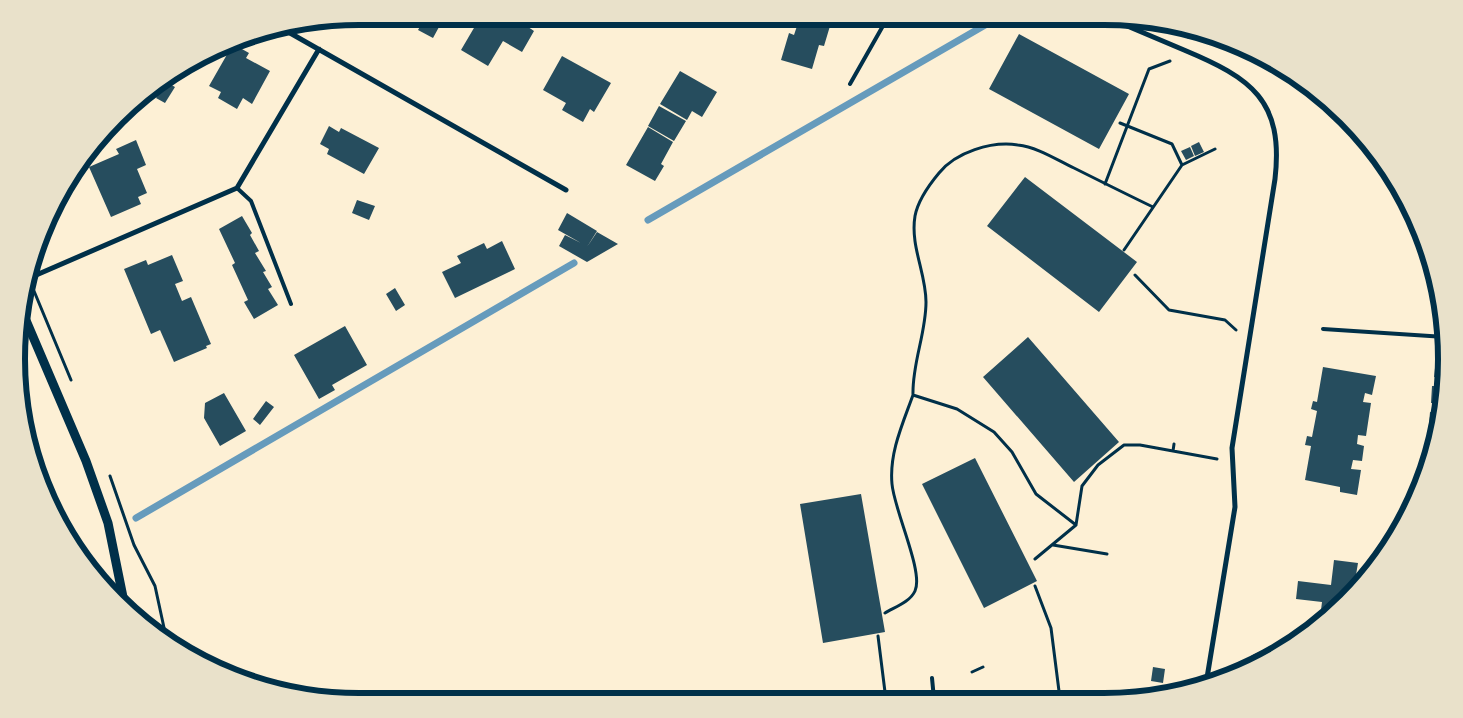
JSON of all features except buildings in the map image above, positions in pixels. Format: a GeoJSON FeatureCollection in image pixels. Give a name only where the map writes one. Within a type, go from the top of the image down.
{"type":"FeatureCollection","features":[{"type":"Feature","properties":{"kind":"street"},"geometry":{"type":"LineString","coordinates":[[1128,26],[1221,65],[1240,76],[1253,88],[1263,103],[1276,138],[1278,154],[1276,180],[1232,448],[1235,507],[1207,676]]}},
{"type":"Feature","properties":{"kind":"street"},"geometry":{"type":"LineString","coordinates":[[289,32],[566,190]]}},
{"type":"Feature","properties":{"kind":"street"},"geometry":{"type":"LineString","coordinates":[[35,275],[236,188],[319,49]]}},
{"type":"Feature","properties":{"kind":"street"},"geometry":{"type":"LineString","coordinates":[[27,323],[86,461],[108,523],[122,594]]}},
{"type":"Feature","properties":{"kind":"lane"},"geometry":{"type":"LineString","coordinates":[[850,84],[883,25]]}},
{"type":"Feature","properties":{"kind":"lane"},"geometry":{"type":"LineString","coordinates":[[236,188],[251,201],[292,304]]}},
{"type":"Feature","properties":{"kind":"lane"},"geometry":{"type":"LineString","coordinates":[[1323,329],[1437,337]]}},
{"type":"Feature","properties":{"kind":"lane"},"geometry":{"type":"LineString","coordinates":[[1253,657],[1265,651]]}},
{"type":"Feature","properties":{"kind":"lane"},"geometry":{"type":"LineString","coordinates":[[932,678],[933,693]]}},
{"type":"Feature","properties":{"kind":"path"},"geometry":{"type":"LineString","coordinates":[[1105,184],[1140,97],[1149,69],[1169,60],[1178,64]]}},
{"type":"Feature","properties":{"kind":"path"},"geometry":{"type":"LineString","coordinates":[[1120,123],[1172,144],[1182,165]]}},
{"type":"Feature","properties":{"kind":"path"},"geometry":{"type":"LineString","coordinates":[[885,613],[909,599],[915,591],[918,578],[895,506],[892,482],[894,451],[913,395],[916,361],[926,324],[926,290],[917,259],[916,215],[926,189],[946,165],[967,152],[988,146],[1018,144],[1045,154],[1153,206]]}},
{"type":"Feature","properties":{"kind":"path"},"geometry":{"type":"LineString","coordinates":[[1124,250],[1182,165],[1215,149]]}},
{"type":"Feature","properties":{"kind":"path"},"geometry":{"type":"LineString","coordinates":[[1135,274],[1169,310],[1225,320],[1236,330]]}},
{"type":"Feature","properties":{"kind":"path"},"geometry":{"type":"LineString","coordinates":[[913,395],[957,409],[994,432],[1012,452],[1036,494],[1076,525]]}},
{"type":"Feature","properties":{"kind":"path"},"geometry":{"type":"LineString","coordinates":[[1170,452],[1174,444]]}},
{"type":"Feature","properties":{"kind":"path"},"geometry":{"type":"LineString","coordinates":[[1035,559],[1076,525],[1080,514],[1082,486],[1098,465],[1124,445],[1217,459]]}},
{"type":"Feature","properties":{"kind":"path"},"geometry":{"type":"LineString","coordinates":[[1052,545],[1090,554],[1107,554]]}},
{"type":"Feature","properties":{"kind":"path"},"geometry":{"type":"LineString","coordinates":[[1035,586],[1051,628],[1059,693]]}},
{"type":"Feature","properties":{"kind":"path"},"geometry":{"type":"LineString","coordinates":[[878,636],[885,693]]}},
{"type":"Feature","properties":{"kind":"path"},"geometry":{"type":"LineString","coordinates":[[972,672],[982,667]]}},
{"type":"Feature","properties":{"kind":"waterway"},"geometry":{"type":"LineString","coordinates":[[648,220],[985,25]]}},
{"type":"Feature","properties":{"kind":"waterway"},"geometry":{"type":"LineString","coordinates":[[136,518],[574,263]]}}]}
